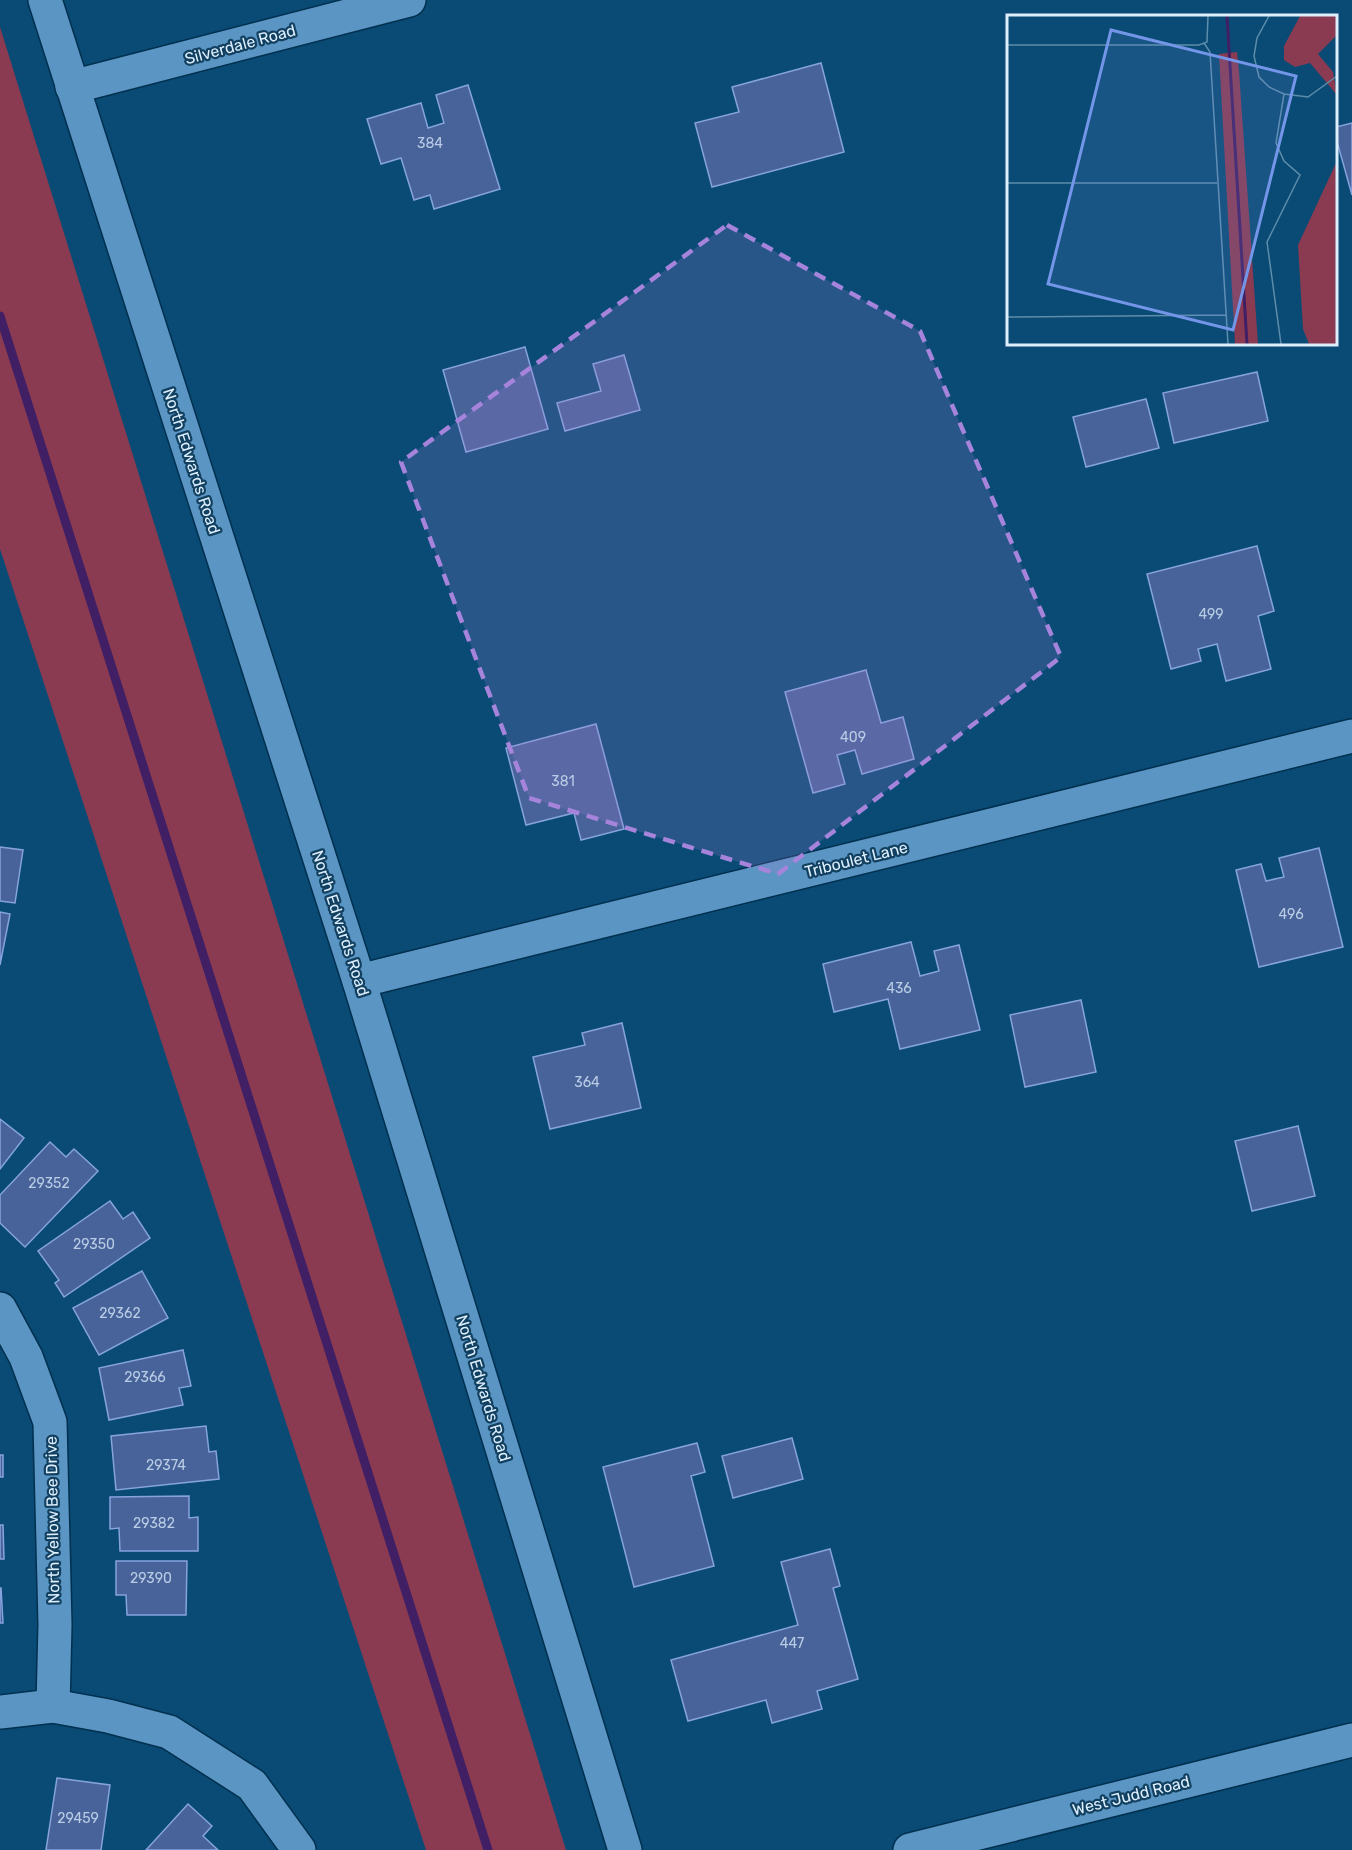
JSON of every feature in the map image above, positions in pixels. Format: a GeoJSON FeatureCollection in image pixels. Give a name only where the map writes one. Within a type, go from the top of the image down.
{"type":"FeatureCollection","features":[{"type":"Feature","properties":{"kind":"street","name":"North Edwards Road"},"geometry":{"type":"LineString","coordinates":[[45,0],[359,981],[625,1850]]}},
{"type":"Feature","properties":{"kind":"street","name":"Silverdale Road"},"geometry":{"type":"LineString","coordinates":[[72,87],[409,0]]}},
{"type":"Feature","properties":{"kind":"street","name":"Triboulet Lane"},"geometry":{"type":"LineString","coordinates":[[359,981],[1352,736]]}},
{"type":"Feature","properties":{"kind":"street","name":"North Yellow Bee Drive"},"geometry":{"type":"LineString","coordinates":[[0,1309],[26,1357],[50,1422],[55,1625],[53,1706]]}},
{"type":"Feature","properties":{"kind":"street"},"geometry":{"type":"LineString","coordinates":[[0,1712],[53,1706],[108,1716],[169,1732],[252,1785],[299,1850]]}},
{"type":"Feature","properties":{"kind":"street","name":"West Judd Road"},"geometry":{"type":"LineString","coordinates":[[910,1850],[1352,1740]]}},
{"type":"Feature","properties":{"kind":"highlighted area"},"geometry":{"type":"Polygon","coordinates":[[[727,225],[920,331],[1061,657],[778,874],[529,798],[401,462],[727,225]]]}},
{"type":"Feature","properties":{"kind":"shaded area"},"geometry":{"type":"Polygon","coordinates":[[[0,27],[566,1850],[426,1850],[0,549],[0,27]]]}},
{"type":"Feature","properties":{"kind":"building"},"geometry":{"type":"Polygon","coordinates":[[[821,63],[844,152],[712,187],[695,123],[739,112],[732,87],[821,63]]]}},
{"type":"Feature","properties":{"kind":"building"},"geometry":{"type":"Polygon","coordinates":[[[468,85],[500,189],[434,209],[430,195],[414,200],[401,158],[381,164],[367,119],[421,103],[428,128],[444,123],[436,95],[468,85]]]}},
{"type":"Feature","properties":{"kind":"building"},"geometry":{"type":"Polygon","coordinates":[[[1352,123],[1352,195],[1337,142],[1337,127],[1352,123]]]}},
{"type":"Feature","properties":{"kind":"building"},"geometry":{"type":"Polygon","coordinates":[[[525,347],[548,429],[466,452],[443,370],[525,347]]]}},
{"type":"Feature","properties":{"kind":"building"},"geometry":{"type":"Polygon","coordinates":[[[624,355],[640,410],[565,431],[557,403],[601,391],[593,364],[624,355]]]}},
{"type":"Feature","properties":{"kind":"building"},"geometry":{"type":"Polygon","coordinates":[[[1257,372],[1268,421],[1174,443],[1163,393],[1257,372]]]}},
{"type":"Feature","properties":{"kind":"building"},"geometry":{"type":"Polygon","coordinates":[[[1146,399],[1159,448],[1086,467],[1073,417],[1146,399]]]}},
{"type":"Feature","properties":{"kind":"building"},"geometry":{"type":"Polygon","coordinates":[[[1257,546],[1274,611],[1258,616],[1271,669],[1226,681],[1217,644],[1198,649],[1201,661],[1171,669],[1147,574],[1257,546]]]}},
{"type":"Feature","properties":{"kind":"building"},"geometry":{"type":"Polygon","coordinates":[[[866,670],[881,723],[903,717],[914,759],[862,774],[855,750],[837,755],[845,784],[813,793],[785,692],[866,670]]]}},
{"type":"Feature","properties":{"kind":"building"},"geometry":{"type":"Polygon","coordinates":[[[596,724],[624,829],[581,840],[574,813],[526,825],[506,748],[596,724]]]}},
{"type":"Feature","properties":{"kind":"building"},"geometry":{"type":"Polygon","coordinates":[[[0,847],[23,850],[15,903],[0,901],[0,847]]]}},
{"type":"Feature","properties":{"kind":"building"},"geometry":{"type":"Polygon","coordinates":[[[1319,848],[1343,947],[1259,967],[1236,870],[1261,864],[1266,881],[1284,877],[1279,858],[1319,848]]]}},
{"type":"Feature","properties":{"kind":"building"},"geometry":{"type":"Polygon","coordinates":[[[0,912],[10,914],[0,965],[0,912]]]}},
{"type":"Feature","properties":{"kind":"building"},"geometry":{"type":"Polygon","coordinates":[[[911,942],[920,976],[939,971],[934,951],[959,945],[980,1030],[900,1049],[888,999],[834,1012],[823,964],[911,942]]]}},
{"type":"Feature","properties":{"kind":"building"},"geometry":{"type":"Polygon","coordinates":[[[1081,1000],[1096,1072],[1025,1087],[1010,1015],[1081,1000]]]}},
{"type":"Feature","properties":{"kind":"building"},"geometry":{"type":"Polygon","coordinates":[[[622,1023],[641,1108],[550,1129],[533,1057],[585,1045],[582,1033],[622,1023]]]}},
{"type":"Feature","properties":{"kind":"building"},"geometry":{"type":"Polygon","coordinates":[[[0,1119],[24,1138],[0,1169],[0,1119]]]}},
{"type":"Feature","properties":{"kind":"building"},"geometry":{"type":"Polygon","coordinates":[[[1298,1126],[1315,1196],[1252,1211],[1235,1141],[1298,1126]]]}},
{"type":"Feature","properties":{"kind":"building"},"geometry":{"type":"Polygon","coordinates":[[[50,1142],[66,1157],[74,1149],[98,1171],[25,1247],[0,1223],[0,1195],[50,1142]]]}},
{"type":"Feature","properties":{"kind":"building"},"geometry":{"type":"Polygon","coordinates":[[[110,1201],[123,1219],[133,1212],[150,1238],[64,1297],[55,1283],[59,1280],[38,1251],[110,1201]]]}},
{"type":"Feature","properties":{"kind":"building"},"geometry":{"type":"Polygon","coordinates":[[[142,1271],[168,1318],[99,1355],[73,1308],[142,1271]]]}},
{"type":"Feature","properties":{"kind":"building"},"geometry":{"type":"Polygon","coordinates":[[[183,1350],[191,1386],[179,1388],[183,1405],[109,1420],[99,1368],[183,1350]]]}},
{"type":"Feature","properties":{"kind":"building"},"geometry":{"type":"Polygon","coordinates":[[[206,1426],[209,1452],[216,1451],[219,1479],[116,1490],[111,1436],[206,1426]]]}},
{"type":"Feature","properties":{"kind":"building"},"geometry":{"type":"Polygon","coordinates":[[[792,1438],[803,1479],[733,1498],[722,1456],[792,1438]]]}},
{"type":"Feature","properties":{"kind":"building"},"geometry":{"type":"Polygon","coordinates":[[[697,1443],[705,1472],[691,1476],[714,1566],[634,1587],[603,1467],[697,1443]]]}},
{"type":"Feature","properties":{"kind":"building"},"geometry":{"type":"Polygon","coordinates":[[[0,1455],[3,1455],[3,1477],[0,1477],[0,1455]]]}},
{"type":"Feature","properties":{"kind":"building"},"geometry":{"type":"Polygon","coordinates":[[[189,1496],[189,1518],[198,1517],[198,1551],[120,1551],[119,1528],[110,1529],[110,1497],[189,1496]]]}},
{"type":"Feature","properties":{"kind":"building"},"geometry":{"type":"Polygon","coordinates":[[[0,1525],[3,1525],[4,1559],[0,1559],[0,1525]]]}},
{"type":"Feature","properties":{"kind":"building"},"geometry":{"type":"Polygon","coordinates":[[[830,1549],[840,1586],[833,1588],[858,1679],[817,1691],[822,1709],[772,1723],[766,1700],[688,1721],[671,1660],[798,1625],[781,1562],[830,1549]]]}},
{"type":"Feature","properties":{"kind":"building"},"geometry":{"type":"Polygon","coordinates":[[[116,1561],[187,1561],[186,1615],[127,1615],[126,1595],[116,1595],[116,1561]]]}},
{"type":"Feature","properties":{"kind":"building"},"geometry":{"type":"Polygon","coordinates":[[[1,1588],[3,1623],[0,1623],[1,1588]]]}},
{"type":"Feature","properties":{"kind":"building"},"geometry":{"type":"Polygon","coordinates":[[[57,1778],[110,1785],[101,1850],[46,1850],[57,1778]]]}},
{"type":"Feature","properties":{"kind":"building"},"geometry":{"type":"Polygon","coordinates":[[[188,1804],[212,1826],[203,1836],[218,1850],[146,1850],[188,1804]]]}},
{"type":"Feature","properties":{"kind":"waterway"},"geometry":{"type":"LineString","coordinates":[[0,316],[488,1850]]}}]}
